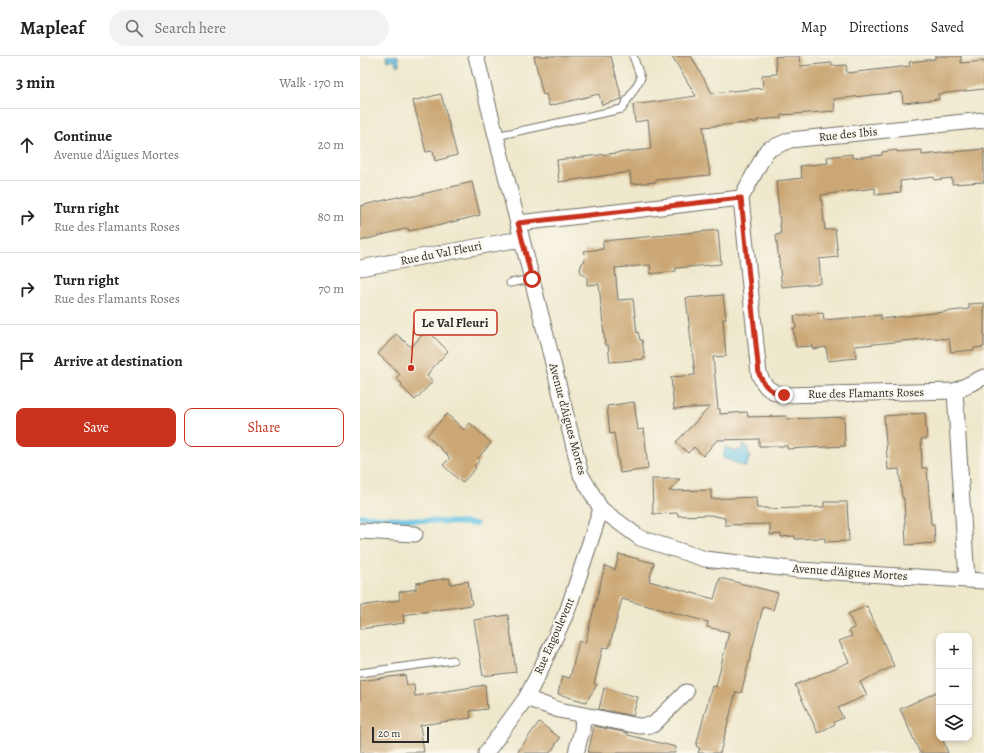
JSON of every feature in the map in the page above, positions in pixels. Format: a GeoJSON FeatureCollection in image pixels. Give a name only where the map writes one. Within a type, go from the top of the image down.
{"type":"FeatureCollection","features":[{"type":"Feature","properties":{"kind":"street","name":"Avenue d'Aigues Mortes"},"geometry":{"type":"LineString","coordinates":[[476,56],[581,475],[601,509],[640,538],[705,559],[798,570],[984,581]]}},
{"type":"Feature","properties":{"kind":"street","name":"Rue des Ibis"},"geometry":{"type":"LineString","coordinates":[[741,198],[767,150],[790,140],[984,120]]}},
{"type":"Feature","properties":{"kind":"street"},"geometry":{"type":"LineString","coordinates":[[518,223],[741,198]]}},
{"type":"Feature","properties":{"kind":"street","name":"Rue des Flamants Roses"},"geometry":{"type":"LineString","coordinates":[[741,198],[759,374],[764,385],[773,392],[784,395],[955,391]]}},
{"type":"Feature","properties":{"kind":"street","name":"Rue du Val Fleuri"},"geometry":{"type":"LineString","coordinates":[[360,268],[509,240],[522,240]]}},
{"type":"Feature","properties":{"kind":"street"},"geometry":{"type":"LineString","coordinates":[[967,580],[955,391],[984,377]]}},
{"type":"Feature","properties":{"kind":"street","name":"Rue Engoulevent"},"geometry":{"type":"LineString","coordinates":[[486,753],[526,698],[568,609],[601,509]]}},
{"type":"Feature","properties":{"kind":"street"},"geometry":{"type":"LineString","coordinates":[[360,531],[415,534]]}},
{"type":"Feature","properties":{"kind":"street"},"geometry":{"type":"LineString","coordinates":[[526,698],[559,710],[639,726],[653,724],[686,692]]}},
{"type":"Feature","properties":{"kind":"street"},"geometry":{"type":"LineString","coordinates":[[576,753],[582,730],[583,715]]}},
{"type":"Feature","properties":{"kind":"lane"},"geometry":{"type":"LineString","coordinates":[[496,136],[622,109],[641,78],[633,56]]}},
{"type":"Feature","properties":{"kind":"lane"},"geometry":{"type":"LineString","coordinates":[[510,282],[532,279]]}},
{"type":"Feature","properties":{"kind":"lane"},"geometry":{"type":"LineString","coordinates":[[360,673],[453,660]]}},
{"type":"Feature","properties":{"kind":"water"},"geometry":{"type":"Polygon","coordinates":[[[386,56],[398,56],[399,65],[396,65],[395,60],[387,61],[386,56]]]}},
{"type":"Feature","properties":{"kind":"water"},"geometry":{"type":"Polygon","coordinates":[[[743,445],[748,447],[748,453],[750,454],[746,467],[723,458],[725,447],[737,452],[738,450],[741,450],[743,445]]]}},
{"type":"Feature","properties":{"kind":"building"},"geometry":{"type":"Polygon","coordinates":[[[534,56],[611,56],[622,99],[602,105],[599,94],[549,106],[546,94],[543,95],[534,56]]]}},
{"type":"Feature","properties":{"kind":"building"},"geometry":{"type":"Polygon","coordinates":[[[672,56],[691,56],[712,93],[763,88],[762,75],[777,74],[775,57],[785,56],[799,56],[800,66],[832,63],[832,66],[846,65],[847,73],[910,66],[909,62],[935,59],[935,56],[961,56],[961,63],[984,61],[984,89],[938,94],[939,99],[903,103],[902,92],[834,99],[835,111],[781,115],[781,118],[757,120],[757,122],[703,127],[710,175],[631,184],[630,172],[559,182],[557,160],[651,149],[648,120],[635,122],[633,105],[696,96],[672,56]]]}},
{"type":"Feature","properties":{"kind":"building"},"geometry":{"type":"Polygon","coordinates":[[[441,94],[457,155],[435,161],[433,151],[426,152],[413,101],[441,94]]]}},
{"type":"Feature","properties":{"kind":"building"},"geometry":{"type":"Polygon","coordinates":[[[984,149],[984,182],[952,184],[952,178],[934,180],[934,177],[900,181],[901,192],[875,195],[875,188],[821,195],[825,230],[835,229],[838,257],[819,259],[821,283],[782,287],[776,235],[781,234],[776,181],[802,178],[800,166],[828,163],[827,157],[852,154],[852,158],[882,155],[882,152],[897,150],[897,152],[922,150],[922,155],[984,149]]]}},
{"type":"Feature","properties":{"kind":"building"},"geometry":{"type":"Polygon","coordinates":[[[472,182],[480,215],[437,226],[409,231],[408,228],[360,241],[360,206],[406,195],[410,195],[410,197],[472,182]]]}},
{"type":"Feature","properties":{"kind":"building"},"geometry":{"type":"Polygon","coordinates":[[[718,230],[721,264],[676,268],[676,271],[651,274],[650,265],[615,268],[618,300],[633,299],[637,333],[638,332],[640,340],[642,340],[645,359],[610,362],[608,345],[605,345],[599,284],[587,285],[587,277],[581,273],[580,269],[582,263],[585,261],[584,251],[603,249],[603,241],[718,230]]]}},
{"type":"Feature","properties":{"kind":"building"},"geometry":{"type":"Polygon","coordinates":[[[723,295],[726,319],[723,319],[726,356],[713,357],[718,409],[720,409],[720,414],[747,412],[748,417],[786,416],[787,419],[844,417],[845,446],[787,449],[787,446],[759,446],[759,439],[717,440],[703,456],[694,447],[688,453],[676,442],[710,407],[674,409],[671,377],[695,375],[686,298],[723,295]]]}},
{"type":"Feature","properties":{"kind":"building"},"geometry":{"type":"Polygon","coordinates":[[[984,303],[984,347],[974,348],[974,350],[951,352],[949,339],[933,338],[855,346],[856,358],[828,361],[826,347],[813,349],[812,346],[796,347],[793,328],[796,328],[794,316],[823,313],[824,320],[881,315],[881,319],[969,309],[969,304],[984,303]]]}},
{"type":"Feature","properties":{"kind":"building"},"geometry":{"type":"Polygon","coordinates":[[[427,330],[448,351],[427,376],[433,381],[415,400],[401,386],[402,384],[396,378],[400,374],[378,354],[396,334],[411,347],[427,330]]]}},
{"type":"Feature","properties":{"kind":"building"},"geometry":{"type":"Polygon","coordinates":[[[634,402],[638,430],[644,429],[648,469],[620,473],[614,433],[610,434],[607,406],[634,402]]]}},
{"type":"Feature","properties":{"kind":"building"},"geometry":{"type":"Polygon","coordinates":[[[925,413],[927,439],[921,439],[922,468],[927,468],[931,524],[934,524],[935,543],[906,545],[904,498],[902,498],[899,469],[888,470],[884,416],[925,413]]]}},
{"type":"Feature","properties":{"kind":"building"},"geometry":{"type":"Polygon","coordinates":[[[447,414],[464,430],[470,423],[491,443],[478,458],[480,460],[474,466],[476,468],[462,483],[443,465],[450,458],[427,435],[447,414]]]}},
{"type":"Feature","properties":{"kind":"building"},"geometry":{"type":"Polygon","coordinates":[[[652,479],[680,479],[669,491],[711,490],[711,499],[756,497],[757,508],[824,507],[824,502],[847,502],[849,541],[825,542],[825,538],[795,539],[795,536],[781,537],[781,534],[770,535],[770,524],[725,525],[725,518],[710,515],[678,516],[678,513],[653,514],[652,479]]]}},
{"type":"Feature","properties":{"kind":"building"},"geometry":{"type":"Polygon","coordinates":[[[619,554],[654,563],[649,581],[714,599],[720,578],[778,593],[773,610],[763,607],[741,693],[736,692],[720,753],[698,753],[700,748],[696,746],[712,686],[716,687],[729,632],[707,627],[708,622],[622,599],[609,648],[603,647],[594,684],[597,685],[586,702],[558,694],[562,676],[570,678],[579,641],[585,643],[605,566],[615,570],[619,554]]]}},
{"type":"Feature","properties":{"kind":"building"},"geometry":{"type":"Polygon","coordinates":[[[449,578],[451,584],[468,581],[472,605],[403,615],[404,623],[360,629],[360,606],[400,600],[399,592],[416,589],[416,583],[449,578]]]}},
{"type":"Feature","properties":{"kind":"building"},"geometry":{"type":"Polygon","coordinates":[[[867,606],[894,666],[860,682],[867,695],[838,708],[843,718],[834,722],[835,724],[818,733],[795,685],[849,662],[839,641],[852,636],[849,630],[855,628],[848,614],[867,606]]]}},
{"type":"Feature","properties":{"kind":"building"},"geometry":{"type":"Polygon","coordinates":[[[508,615],[516,672],[483,676],[474,620],[508,615]]]}},
{"type":"Feature","properties":{"kind":"building"},"geometry":{"type":"Polygon","coordinates":[[[405,675],[407,685],[414,684],[415,696],[485,685],[487,709],[470,711],[471,718],[420,725],[424,752],[360,753],[360,681],[405,675]]]}},
{"type":"Feature","properties":{"kind":"building"},"geometry":{"type":"Polygon","coordinates":[[[604,688],[638,697],[633,716],[599,709],[604,688]]]}},
{"type":"Feature","properties":{"kind":"building"},"geometry":{"type":"Polygon","coordinates":[[[936,692],[936,741],[943,741],[948,753],[920,753],[900,709],[936,692]]]}},
{"type":"Feature","properties":{"kind":"building"},"geometry":{"type":"Polygon","coordinates":[[[539,722],[560,738],[550,753],[517,753],[539,722]]]}},
{"type":"Feature","properties":{"kind":"building"},"geometry":{"type":"Polygon","coordinates":[[[594,726],[628,733],[628,735],[676,747],[675,753],[588,753],[594,726]]]}},
{"type":"Feature","properties":{"kind":"waterway"},"geometry":{"type":"LineString","coordinates":[[360,516],[476,524]]}},
{"type":"Feature","properties":{"kind":"place","name":"Le Val Fleuri"},"geometry":{"type":"Point","coordinates":[411,368]}},
{"type":"Feature","properties":{"kind":"route"},"geometry":{"type":"LineString","coordinates":[[532,279],[518,223],[741,198],[759,374],[764,385],[773,392],[784,395]]}}]}
